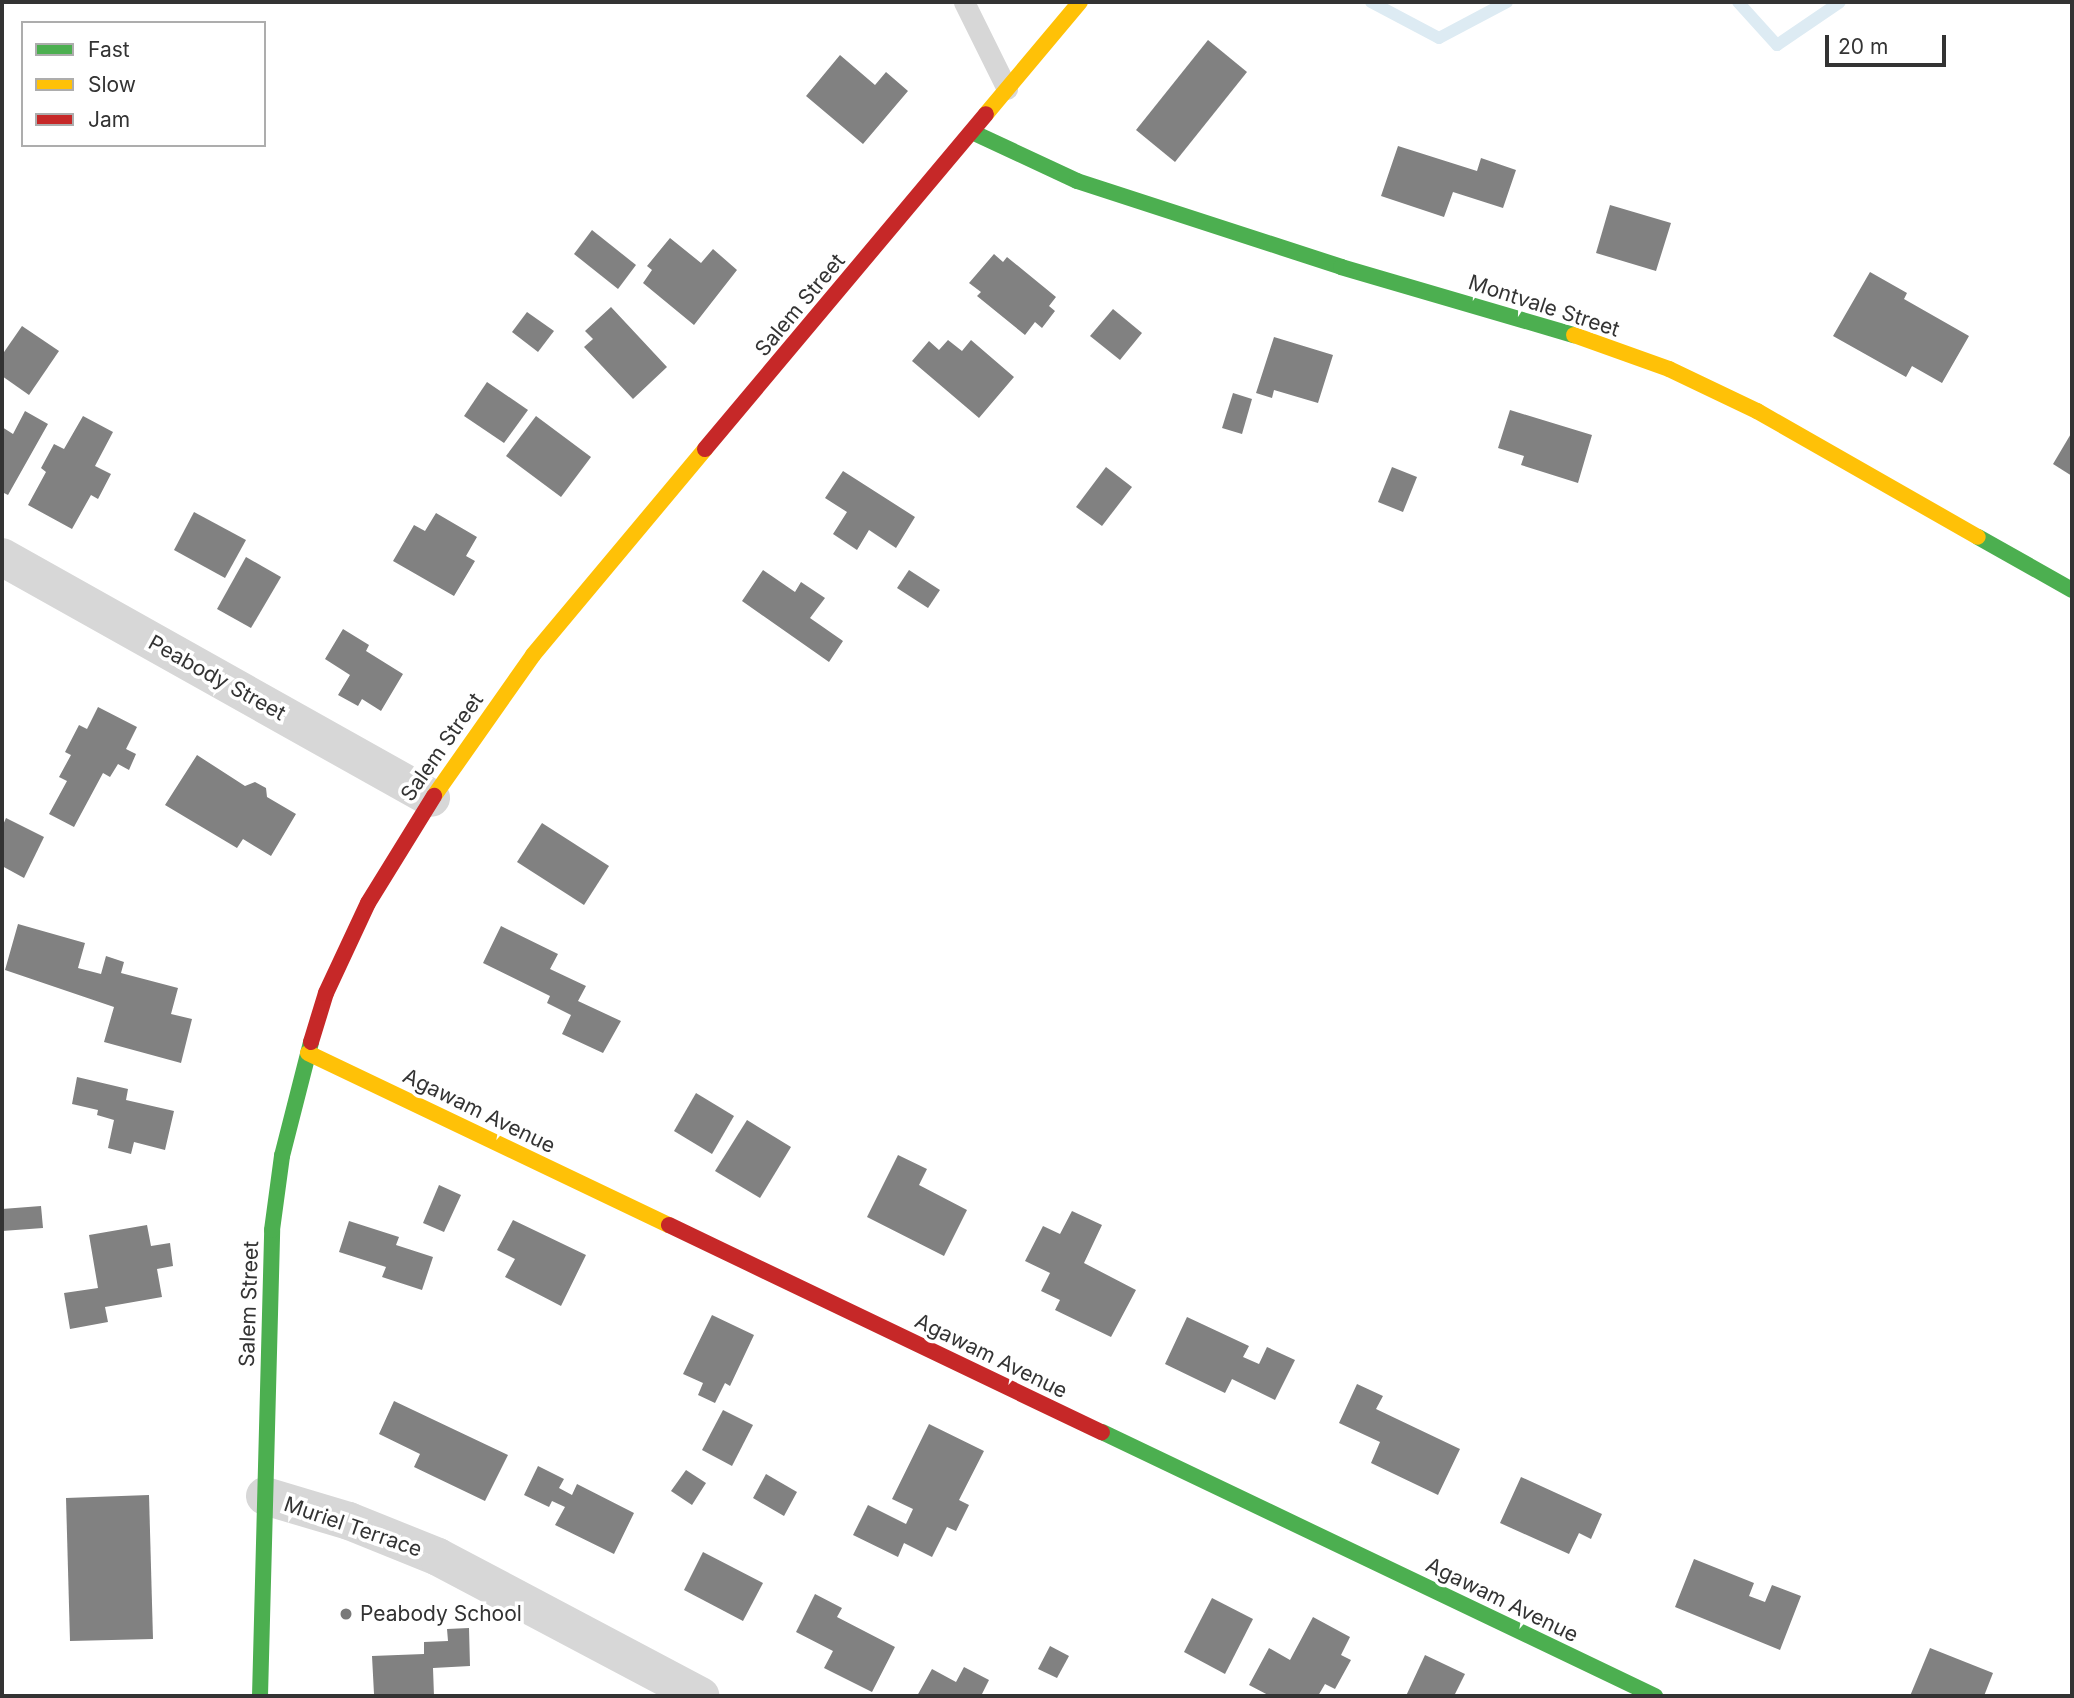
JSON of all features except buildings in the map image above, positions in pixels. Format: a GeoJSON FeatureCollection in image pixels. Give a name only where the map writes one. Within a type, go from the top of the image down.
{"type":"FeatureCollection","features":[{"type":"Feature","properties":{"kind":"street","name":"Salem Street"},"geometry":{"type":"LineString","coordinates":[[260,1696],[272,1230],[282,1156],[326,993],[368,902],[431,798],[533,655],[1080,2]]}},
{"type":"Feature","properties":{"kind":"street","name":"Montvale Street"},"geometry":{"type":"LineString","coordinates":[[972,132],[1077,181],[1341,267],[1548,326],[1670,369],[1757,411],[2072,590]]}},
{"type":"Feature","properties":{"kind":"street","name":"Peabody Street"},"geometry":{"type":"LineString","coordinates":[[2,558],[431,798]]}},
{"type":"Feature","properties":{"kind":"street","name":"Agawam Avenue"},"geometry":{"type":"LineString","coordinates":[[308,1053],[1656,1696]]}},
{"type":"Feature","properties":{"kind":"street","name":"Muriel Terrace"},"geometry":{"type":"LineString","coordinates":[[265,1496],[349,1521],[438,1557],[701,1696]]}},
{"type":"Feature","properties":{"kind":"lane"},"geometry":{"type":"LineString","coordinates":[[964,2],[1007,89]]}},
{"type":"Feature","properties":{"kind":"waterway"},"geometry":{"type":"LineString","coordinates":[[1371,2],[1439,38],[1507,2]]}},
{"type":"Feature","properties":{"kind":"waterway"},"geometry":{"type":"LineString","coordinates":[[1738,2],[1777,45],[1840,2]]}},
{"type":"Feature","properties":{"kind":"traffic: fast"},"geometry":{"type":"LineString","coordinates":[[972,132],[1077,181],[1341,267],[1574,335]]}},
{"type":"Feature","properties":{"kind":"traffic: fast"},"geometry":{"type":"LineString","coordinates":[[1978,537],[2072,590]]}},
{"type":"Feature","properties":{"kind":"traffic: fast"},"geometry":{"type":"LineString","coordinates":[[260,1696],[272,1230],[282,1156],[311,1042]]}},
{"type":"Feature","properties":{"kind":"traffic: fast"},"geometry":{"type":"LineString","coordinates":[[1102,1432],[1655,1696]]}},
{"type":"Feature","properties":{"kind":"traffic: slow"},"geometry":{"type":"LineString","coordinates":[[986,114],[1080,2]]}},
{"type":"Feature","properties":{"kind":"traffic: slow"},"geometry":{"type":"LineString","coordinates":[[1574,335],[1669,369],[1757,411],[1978,537]]}},
{"type":"Feature","properties":{"kind":"traffic: slow"},"geometry":{"type":"LineString","coordinates":[[434,796],[533,655],[705,449]]}},
{"type":"Feature","properties":{"kind":"traffic: slow"},"geometry":{"type":"LineString","coordinates":[[308,1053],[669,1225]]}},
{"type":"Feature","properties":{"kind":"traffic: jam"},"geometry":{"type":"LineString","coordinates":[[705,449],[986,114]]}},
{"type":"Feature","properties":{"kind":"traffic: jam"},"geometry":{"type":"LineString","coordinates":[[311,1042],[326,993],[368,903],[434,796]]}},
{"type":"Feature","properties":{"kind":"traffic: jam"},"geometry":{"type":"LineString","coordinates":[[669,1225],[1102,1432]]}},
{"type":"Feature","properties":{"kind":"place","name":"Peabody School"},"geometry":{"type":"Point","coordinates":[346,1614]}}]}
